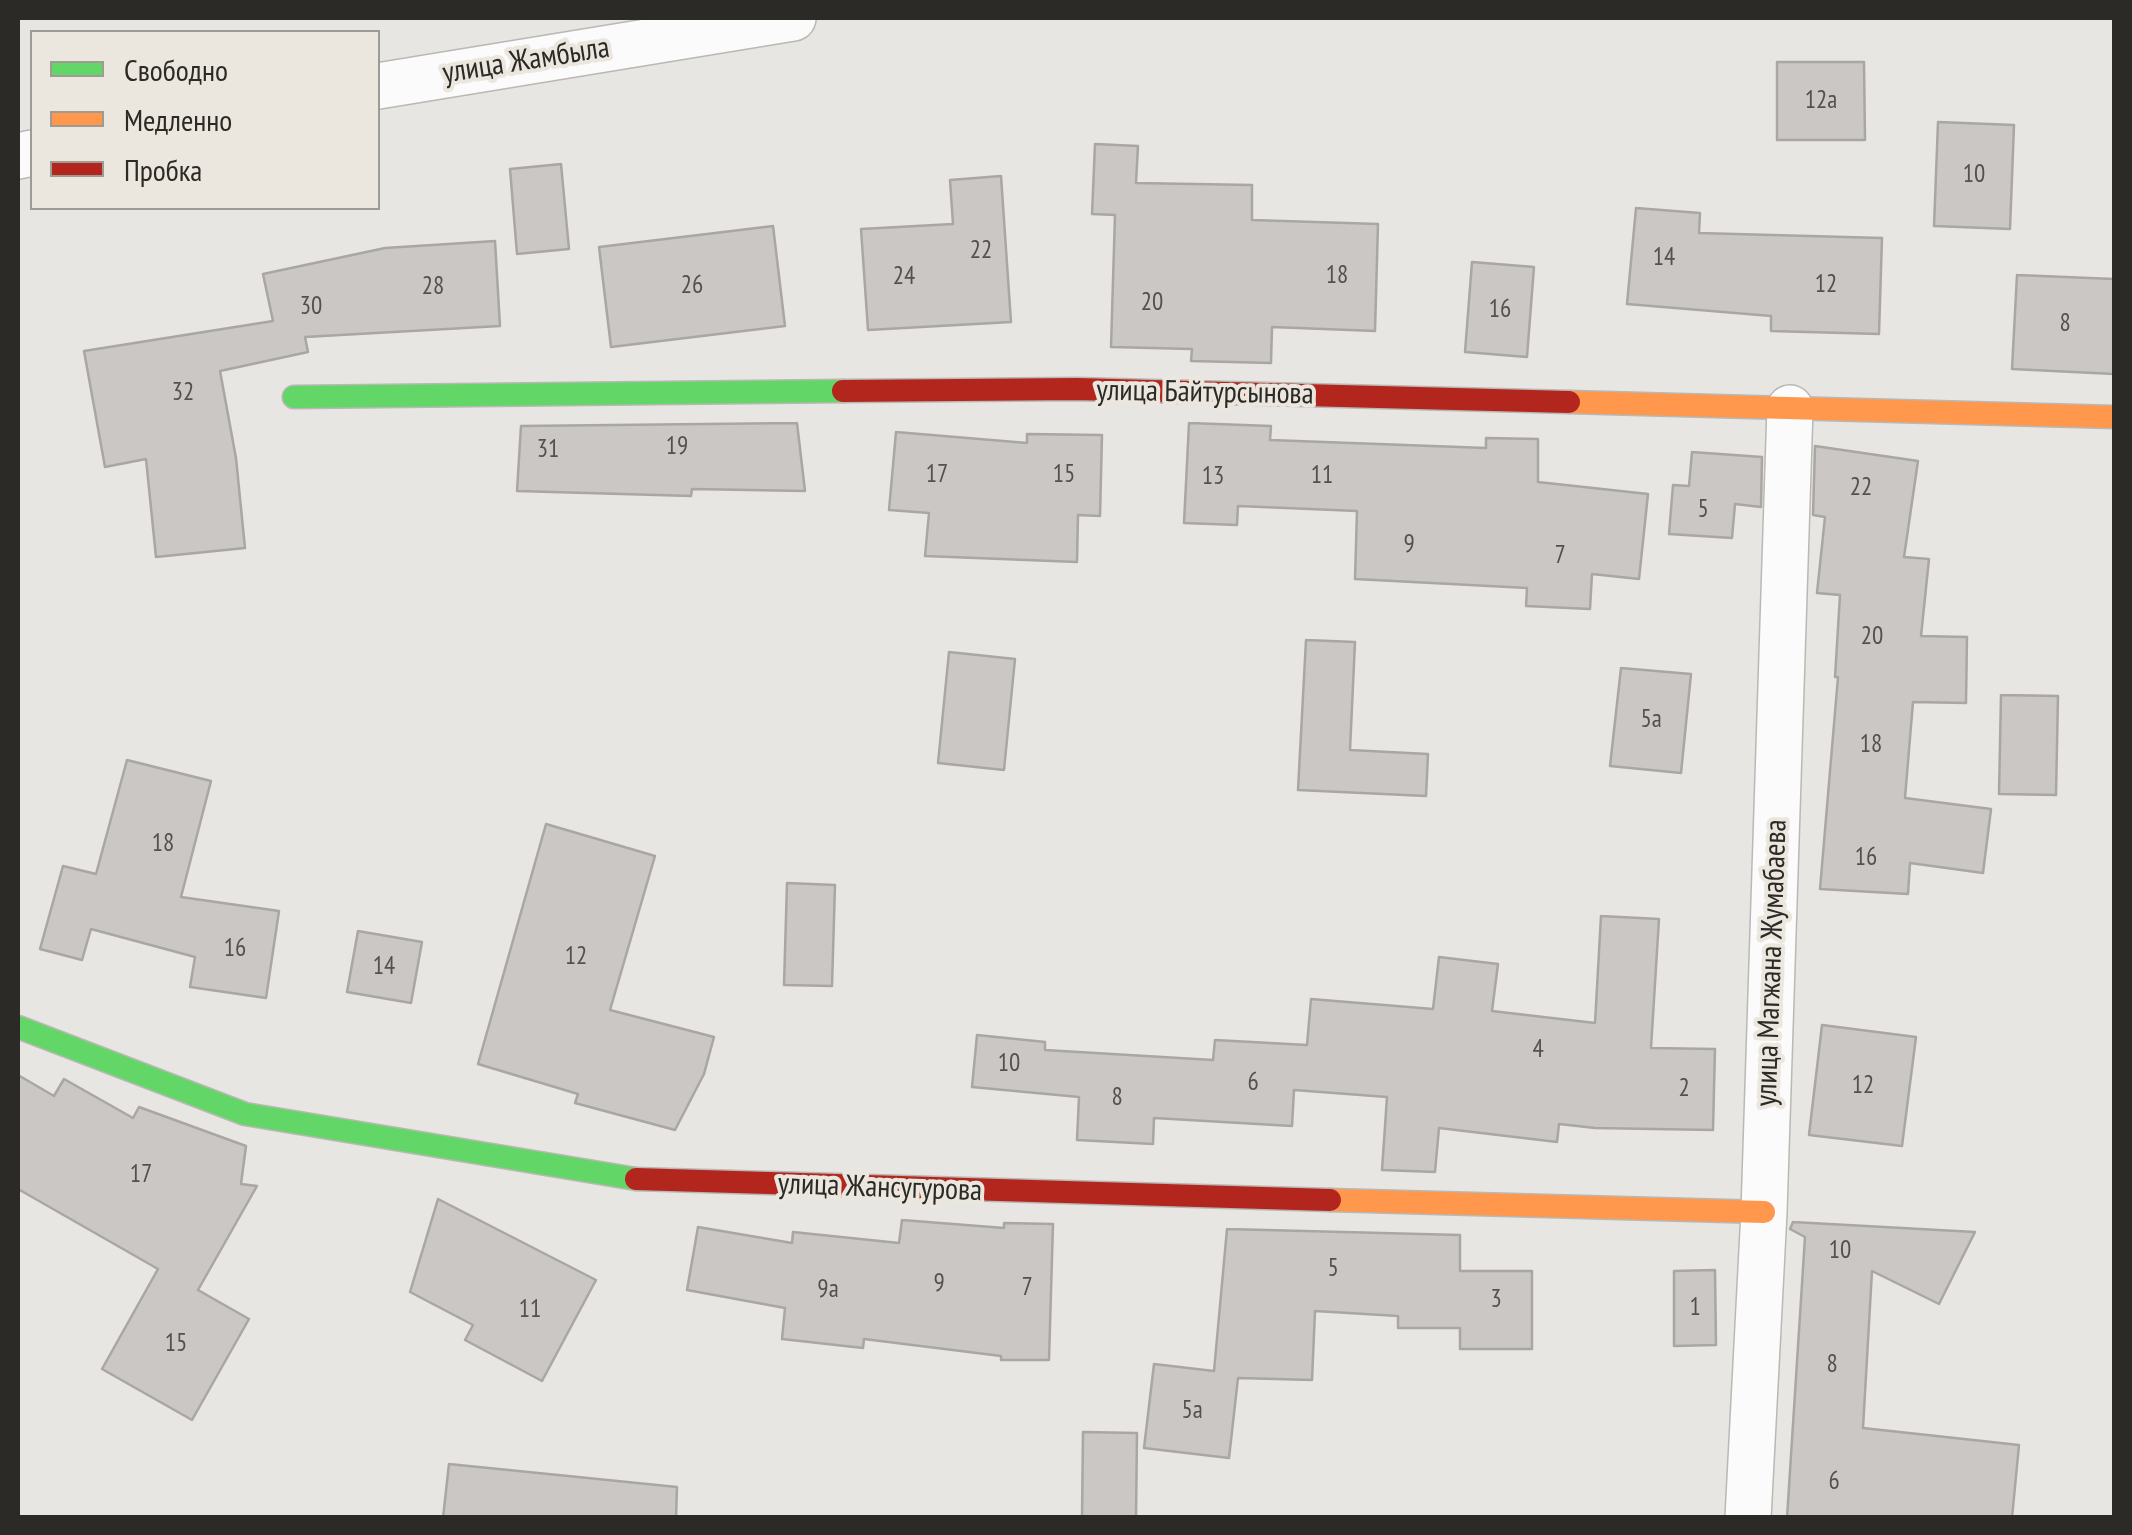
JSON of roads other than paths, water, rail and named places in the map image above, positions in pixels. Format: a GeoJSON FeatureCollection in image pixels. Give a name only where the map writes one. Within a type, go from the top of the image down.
{"type":"FeatureCollection","features":[{"type":"Feature","properties":{"kind":"street","name":"улица Жамбыла"},"geometry":{"type":"LineString","coordinates":[[380,86],[792,18]]}},
{"type":"Feature","properties":{"kind":"street","name":"улица Байтурсынова"},"geometry":{"type":"LineString","coordinates":[[294,397],[1076,390],[2114,416]]}},
{"type":"Feature","properties":{"kind":"street","name":"улица Магжана Жумабаева"},"geometry":{"type":"LineString","coordinates":[[1748,1518],[1764,1212],[1790,408]]}},
{"type":"Feature","properties":{"kind":"street","name":"улица Жансугурова"},"geometry":{"type":"LineString","coordinates":[[18,1027],[245,1114],[654,1182],[1764,1212]]}}]}
